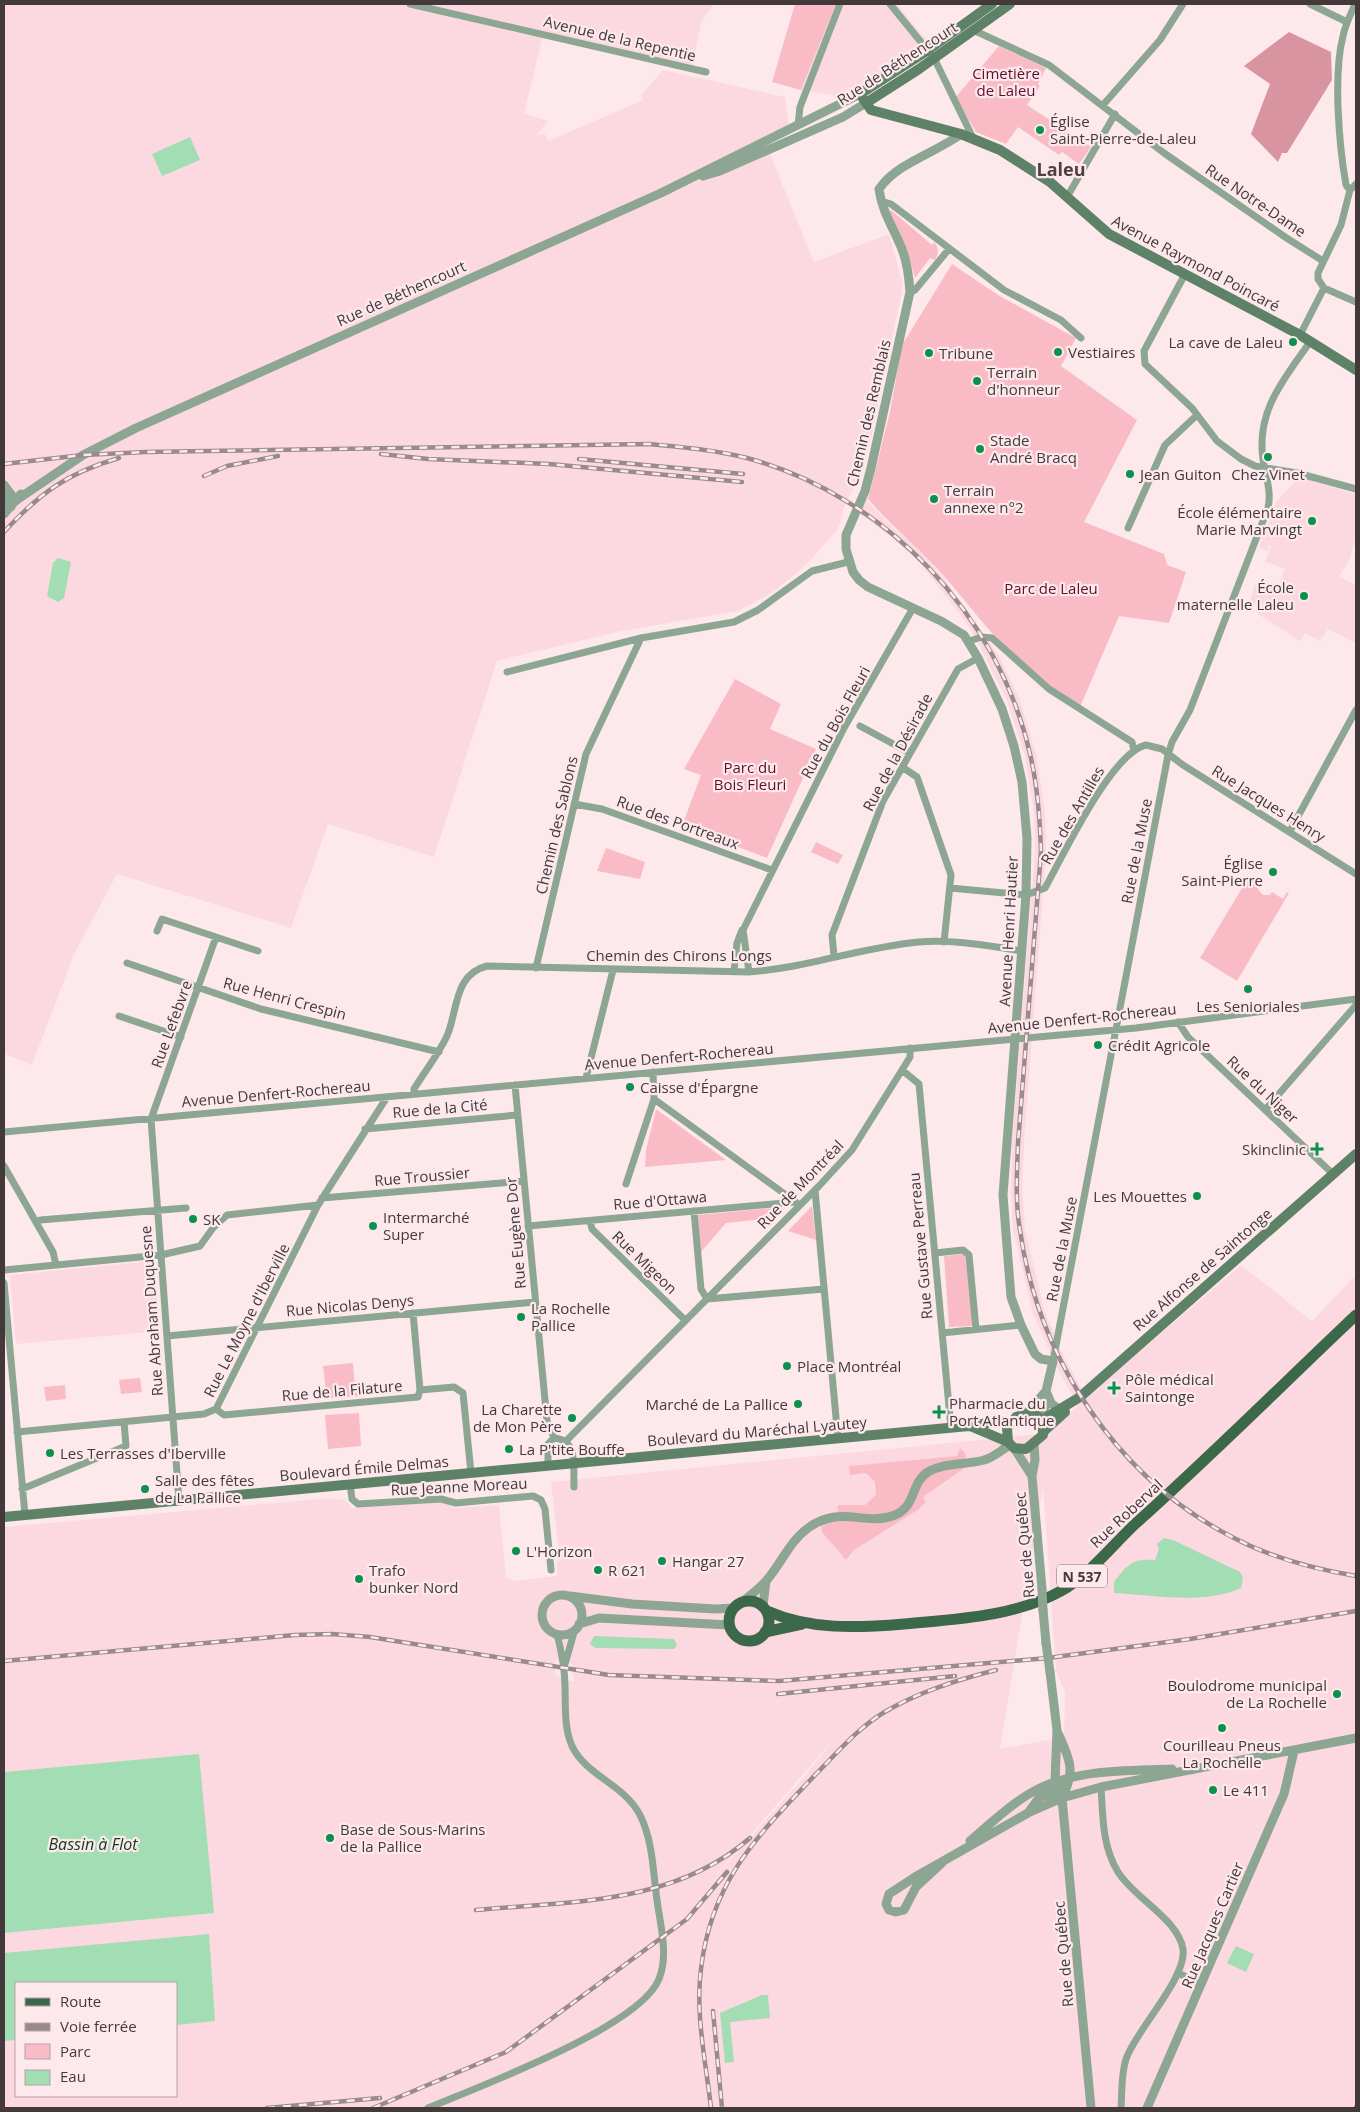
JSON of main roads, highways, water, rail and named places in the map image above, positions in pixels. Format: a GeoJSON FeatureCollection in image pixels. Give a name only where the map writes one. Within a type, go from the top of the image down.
{"type":"FeatureCollection","features":[{"type":"Feature","properties":{"kind":"main road","name":"Rue de Béthencourt"},"geometry":{"type":"LineString","coordinates":[[992,4],[931,54],[866,103],[860,94],[931,54],[974,30],[1010,4]]}},
{"type":"Feature","properties":{"kind":"main road","name":"Avenue Raymond Poincaré"},"geometry":{"type":"LineString","coordinates":[[866,103],[871,110],[961,134],[1000,150],[1050,182],[1098,227],[1109,234],[1300,335],[1356,370]]}},
{"type":"Feature","properties":{"kind":"main road","name":"Rue Alfonse de Saintonge"},"geometry":{"type":"LineString","coordinates":[[1041,1419],[1064,1408],[1356,1154]]}},
{"type":"Feature","properties":{"kind":"main road","name":"Rue Roberval"},"geometry":{"type":"LineString","coordinates":[[765,1632],[803,1624],[842,1627],[879,1626],[965,1618],[1019,1608],[1062,1590],[1090,1568],[1206,1461],[1356,1315]]}},
{"type":"Feature","properties":{"kind":"main road","name":"Rue Alfonse de Saintonge"},"geometry":{"type":"LineString","coordinates":[[1044,1431],[1066,1411],[1064,1408]]}},
{"type":"Feature","properties":{"kind":"main road"},"geometry":{"type":"LineString","coordinates":[[1026,1414],[1041,1419],[1044,1431],[1034,1444],[1026,1449],[1011,1445],[1006,1432],[1009,1423],[1016,1417],[1026,1414]]}},
{"type":"Feature","properties":{"kind":"main road","name":"Boulevard du Maréchal Lyautey"},"geometry":{"type":"LineString","coordinates":[[548,1466],[951,1428],[1000,1421],[1009,1423]]}},
{"type":"Feature","properties":{"kind":"main road","name":"Boulevard du Maréchal Lyautey"},"geometry":{"type":"LineString","coordinates":[[969,1426],[1011,1445]]}},
{"type":"Feature","properties":{"kind":"main road","name":"Boulevard Émile Delmas"},"geometry":{"type":"LineString","coordinates":[[4,1517],[548,1466]]}},
{"type":"Feature","properties":{"kind":"main road"},"geometry":{"type":"LineString","coordinates":[[757,1602],[764,1608],[769,1619],[765,1632],[755,1640],[748,1641],[736,1636],[729,1625],[730,1613],[739,1604],[757,1602]]}},
{"type":"Feature","properties":{"kind":"main road","name":"Rue Roberval"},"geometry":{"type":"LineString","coordinates":[[764,1608],[803,1624]]}},
{"type":"Feature","properties":{"kind":"water"},"geometry":{"type":"Polygon","coordinates":[[[190,137],[200,160],[162,176],[152,154],[190,137]]]}},
{"type":"Feature","properties":{"kind":"water"},"geometry":{"type":"Polygon","coordinates":[[[58,558],[71,562],[64,598],[58,602],[47,596],[53,563],[58,558]]]}},
{"type":"Feature","properties":{"kind":"water"},"geometry":{"type":"Polygon","coordinates":[[[1164,1538],[1175,1541],[1240,1572],[1243,1578],[1241,1588],[1226,1593],[1195,1598],[1114,1593],[1114,1582],[1127,1567],[1141,1560],[1155,1560],[1159,1549],[1157,1544],[1164,1538]]]}},
{"type":"Feature","properties":{"kind":"water"},"geometry":{"type":"Polygon","coordinates":[[[594,1636],[674,1639],[677,1645],[674,1649],[595,1648],[590,1644],[594,1636]]]}},
{"type":"Feature","properties":{"kind":"water","name":"Bassin à Flot"},"geometry":{"type":"Polygon","coordinates":[[[199,1754],[214,1913],[4,1933],[4,1772],[199,1754]]]}},
{"type":"Feature","properties":{"kind":"water"},"geometry":{"type":"Polygon","coordinates":[[[209,1934],[215,2021],[178,2025],[178,1982],[15,1982],[15,2040],[4,2041],[4,1953],[209,1934]]]}},
{"type":"Feature","properties":{"kind":"water"},"geometry":{"type":"Polygon","coordinates":[[[1236,1946],[1254,1954],[1246,1972],[1227,1963],[1236,1946]]]}},
{"type":"Feature","properties":{"kind":"water"},"geometry":{"type":"Polygon","coordinates":[[[762,1995],[768,1995],[770,2018],[730,2022],[734,2062],[725,2063],[720,2013],[762,1995]]]}},
{"type":"Feature","properties":{"kind":"railway"},"geometry":{"type":"LineString","coordinates":[[4,464],[83,455],[146,452],[650,444],[735,455],[798,476],[845,501],[889,531],[929,568],[963,609],[992,654],[1014,703],[1033,766],[1038,803],[1041,852],[1018,1143],[1017,1198],[1018,1219],[1030,1278],[1045,1324],[1065,1368],[1090,1410],[1120,1448],[1154,1483],[1192,1513],[1248,1545],[1294,1562],[1356,1576]]}},
{"type":"Feature","properties":{"kind":"railway"},"geometry":{"type":"LineString","coordinates":[[381,454],[428,459],[549,464],[742,482]]}},
{"type":"Feature","properties":{"kind":"railway"},"geometry":{"type":"LineString","coordinates":[[204,476],[227,466],[278,456]]}},
{"type":"Feature","properties":{"kind":"railway"},"geometry":{"type":"LineString","coordinates":[[4,532],[42,495],[84,470],[119,458]]}},
{"type":"Feature","properties":{"kind":"railway"},"geometry":{"type":"LineString","coordinates":[[579,459],[743,474]]}},
{"type":"Feature","properties":{"kind":"railway"},"geometry":{"type":"LineString","coordinates":[[4,1661],[295,1635],[332,1634],[370,1637],[609,1675],[779,1681],[1048,1658],[1190,1639],[1356,1611]]}},
{"type":"Feature","properties":{"kind":"railway"},"geometry":{"type":"LineString","coordinates":[[711,2108],[700,2021],[701,1969],[706,1938],[715,1910],[726,1885],[740,1861],[795,1796],[848,1742],[874,1719],[924,1693],[952,1682],[996,1670]]}},
{"type":"Feature","properties":{"kind":"railway"},"geometry":{"type":"LineString","coordinates":[[778,1694],[955,1676]]}},
{"type":"Feature","properties":{"kind":"railway"},"geometry":{"type":"LineString","coordinates":[[476,1910],[585,1901],[655,1888],[688,1876],[720,1860],[750,1838]]}},
{"type":"Feature","properties":{"kind":"railway"},"geometry":{"type":"LineString","coordinates":[[373,2108],[506,2052],[687,1919],[727,1872]]}},
{"type":"Feature","properties":{"kind":"railway"},"geometry":{"type":"LineString","coordinates":[[713,2011],[722,2108]]}},
{"type":"Feature","properties":{"kind":"railway"},"geometry":{"type":"LineString","coordinates":[[267,2108],[380,2098]]}},
{"type":"Feature","properties":{"kind":"place","name":"Église Saint-Pierre-de-Laleu"},"geometry":{"type":"Point","coordinates":[1040,130]}},
{"type":"Feature","properties":{"kind":"place","name":"La cave de Laleu"},"geometry":{"type":"Point","coordinates":[1293,342]}},
{"type":"Feature","properties":{"kind":"place","name":"Vestiaires"},"geometry":{"type":"Point","coordinates":[1058,352]}},
{"type":"Feature","properties":{"kind":"place","name":"Tribune"},"geometry":{"type":"Point","coordinates":[929,353]}},
{"type":"Feature","properties":{"kind":"place","name":"Terrain d'honneur"},"geometry":{"type":"Point","coordinates":[977,381]}},
{"type":"Feature","properties":{"kind":"place","name":"Stade André Bracq"},"geometry":{"type":"Point","coordinates":[980,449]}},
{"type":"Feature","properties":{"kind":"place","name":"Chez Vinet"},"geometry":{"type":"Point","coordinates":[1268,457]}},
{"type":"Feature","properties":{"kind":"place","name":"Jean Guiton"},"geometry":{"type":"Point","coordinates":[1130,474]}},
{"type":"Feature","properties":{"kind":"place","name":"Terrain annexe n°2"},"geometry":{"type":"Point","coordinates":[934,499]}},
{"type":"Feature","properties":{"kind":"place","name":"École élémentaire Marie Marvingt"},"geometry":{"type":"Point","coordinates":[1312,521]}},
{"type":"Feature","properties":{"kind":"place","name":"École maternelle Laleu"},"geometry":{"type":"Point","coordinates":[1304,596]}},
{"type":"Feature","properties":{"kind":"place","name":"Église Saint-Pierre"},"geometry":{"type":"Point","coordinates":[1273,872]}},
{"type":"Feature","properties":{"kind":"place","name":"Les Senioriales"},"geometry":{"type":"Point","coordinates":[1248,989]}},
{"type":"Feature","properties":{"kind":"place","name":"Crédit Agricole"},"geometry":{"type":"Point","coordinates":[1098,1045]}},
{"type":"Feature","properties":{"kind":"place","name":"Caisse d'Épargne"},"geometry":{"type":"Point","coordinates":[630,1087]}},
{"type":"Feature","properties":{"kind":"place","name":"Skinclinic"},"geometry":{"type":"Point","coordinates":[1317,1149]}},
{"type":"Feature","properties":{"kind":"place","name":"Les Mouettes"},"geometry":{"type":"Point","coordinates":[1197,1196]}},
{"type":"Feature","properties":{"kind":"place","name":"SK"},"geometry":{"type":"Point","coordinates":[193,1219]}},
{"type":"Feature","properties":{"kind":"place","name":"Intermarché Super"},"geometry":{"type":"Point","coordinates":[373,1226]}},
{"type":"Feature","properties":{"kind":"place","name":"La Rochelle Pallice"},"geometry":{"type":"Point","coordinates":[521,1317]}},
{"type":"Feature","properties":{"kind":"place","name":"Place Montréal"},"geometry":{"type":"Point","coordinates":[787,1366]}},
{"type":"Feature","properties":{"kind":"place","name":"Pôle médical Saintonge"},"geometry":{"type":"Point","coordinates":[1114,1388]}},
{"type":"Feature","properties":{"kind":"place","name":"Marché de La Pallice"},"geometry":{"type":"Point","coordinates":[798,1404]}},
{"type":"Feature","properties":{"kind":"place","name":"Pharmacie du Port Atlantique"},"geometry":{"type":"Point","coordinates":[939,1412]}},
{"type":"Feature","properties":{"kind":"place","name":"La Charette de Mon Père"},"geometry":{"type":"Point","coordinates":[572,1418]}},
{"type":"Feature","properties":{"kind":"place","name":"La P'tite Bouffe"},"geometry":{"type":"Point","coordinates":[509,1449]}},
{"type":"Feature","properties":{"kind":"place","name":"Les Terrasses d'Iberville"},"geometry":{"type":"Point","coordinates":[50,1453]}},
{"type":"Feature","properties":{"kind":"place","name":"Salle des fêtes de La Pallice"},"geometry":{"type":"Point","coordinates":[145,1489]}},
{"type":"Feature","properties":{"kind":"place","name":"L'Horizon"},"geometry":{"type":"Point","coordinates":[516,1551]}},
{"type":"Feature","properties":{"kind":"place","name":"Hangar 27"},"geometry":{"type":"Point","coordinates":[662,1561]}},
{"type":"Feature","properties":{"kind":"place","name":"R 621"},"geometry":{"type":"Point","coordinates":[598,1570]}},
{"type":"Feature","properties":{"kind":"place","name":"Trafo bunker Nord"},"geometry":{"type":"Point","coordinates":[359,1579]}},
{"type":"Feature","properties":{"kind":"place","name":"Boulodrome municipal de La Rochelle"},"geometry":{"type":"Point","coordinates":[1337,1694]}},
{"type":"Feature","properties":{"kind":"place","name":"Courilleau Pneus La Rochelle"},"geometry":{"type":"Point","coordinates":[1222,1728]}},
{"type":"Feature","properties":{"kind":"place","name":"Le 411"},"geometry":{"type":"Point","coordinates":[1213,1790]}},
{"type":"Feature","properties":{"kind":"place","name":"Base de Sous-Marins de la Pallice"},"geometry":{"type":"Point","coordinates":[330,1838]}},
{"type":"Feature","properties":{"kind":"district","name":"Laleu"},"geometry":{"type":"Point","coordinates":[1061,169]}},
{"type":"Feature","properties":{"kind":"park label","name":"Cimetière de Laleu"},"geometry":{"type":"Point","coordinates":[1006,82]}},
{"type":"Feature","properties":{"kind":"park label","name":"Parc de Laleu"},"geometry":{"type":"Point","coordinates":[1051,588]}},
{"type":"Feature","properties":{"kind":"park label","name":"Parc du Bois Fleuri"},"geometry":{"type":"Point","coordinates":[750,776]}}]}
